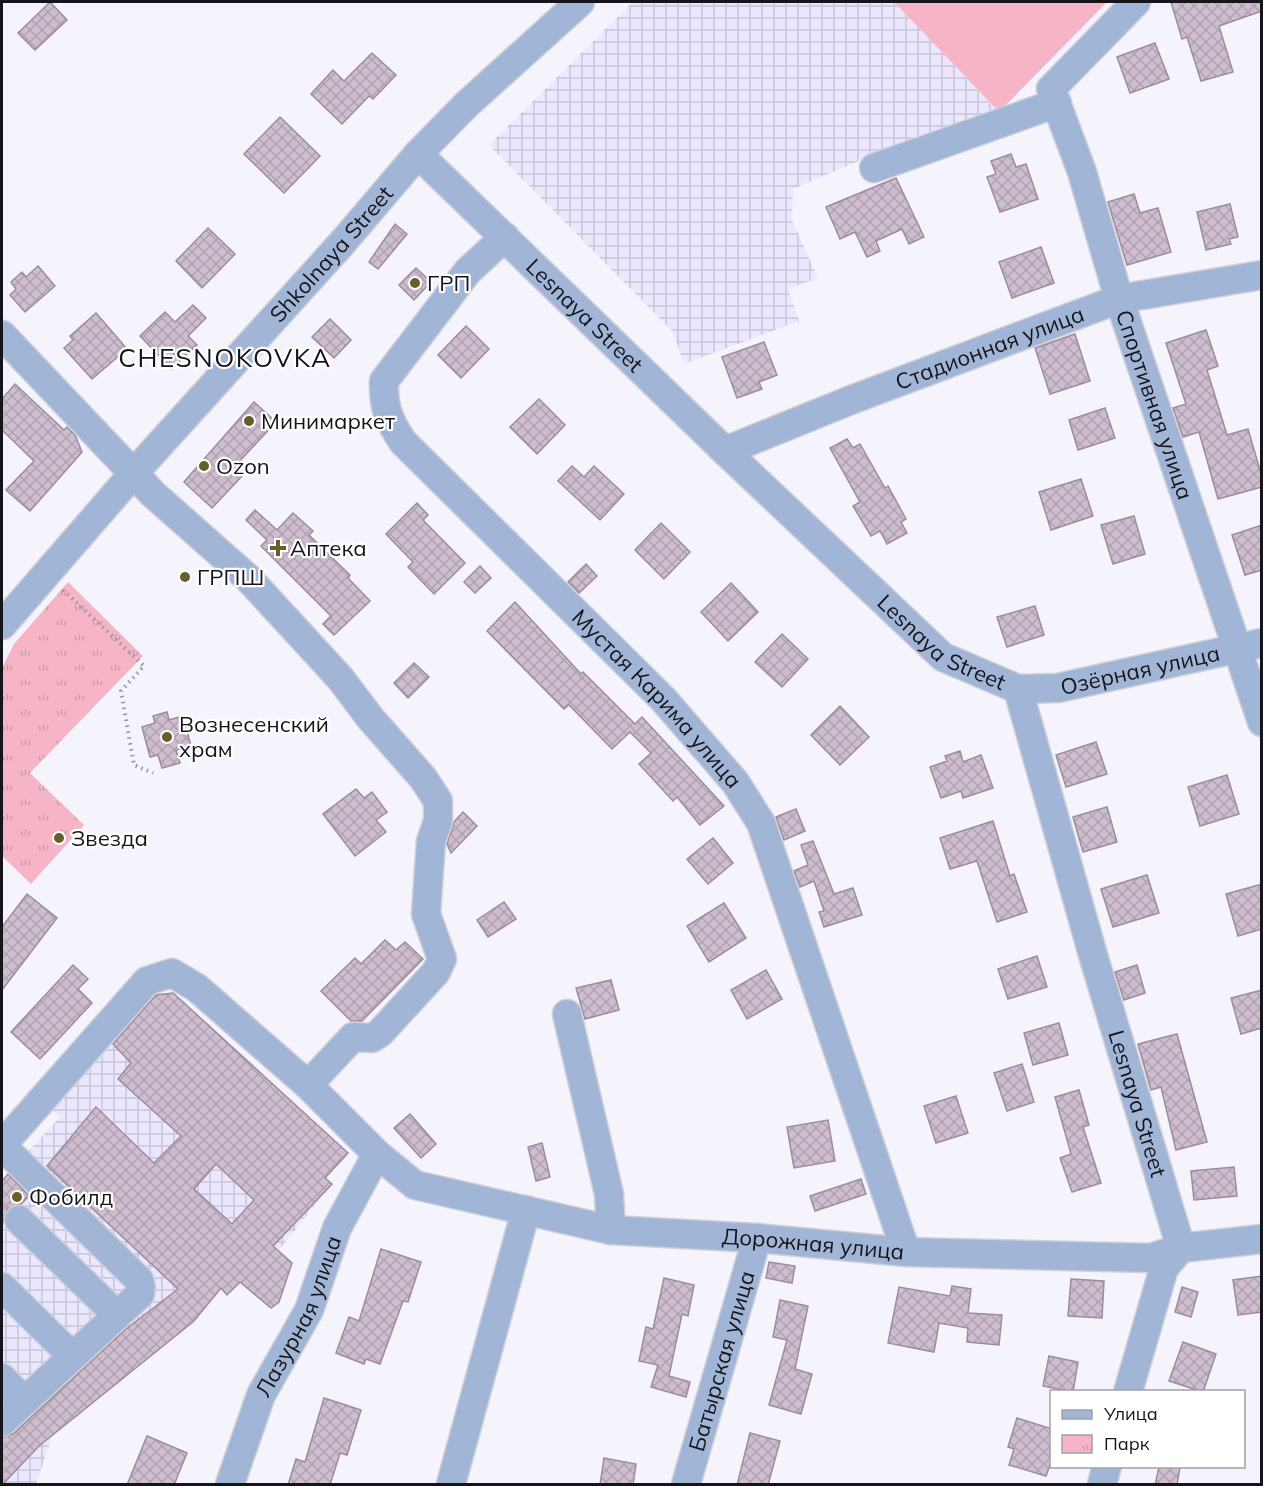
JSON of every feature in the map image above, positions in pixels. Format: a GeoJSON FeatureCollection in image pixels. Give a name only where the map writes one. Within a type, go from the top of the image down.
{"type":"FeatureCollection","features":[{"type":"Feature","properties":{"kind":"street","name":"Shkolnaya Street"},"geometry":{"type":"LineString","coordinates":[[2,625],[133,474],[343,242],[418,154],[466,105],[580,2]]}},
{"type":"Feature","properties":{"kind":"street"},"geometry":{"type":"LineString","coordinates":[[874,168],[1054,96],[1136,2]]}},
{"type":"Feature","properties":{"kind":"street","name":"Спортивная улица"},"geometry":{"type":"LineString","coordinates":[[1054,96],[1082,172],[1119,299],[1250,646],[1262,722]]}},
{"type":"Feature","properties":{"kind":"street","name":"Lesnaya Street"},"geometry":{"type":"LineString","coordinates":[[418,154],[724,452],[943,657],[1018,689],[1093,955],[1181,1248]]}},
{"type":"Feature","properties":{"kind":"street","name":"Мустая Карима улица"},"geometry":{"type":"LineString","coordinates":[[505,237],[468,271],[384,381],[383,403],[390,422],[403,442],[663,699],[735,782],[761,822],[798,928],[849,1091],[906,1252]]}},
{"type":"Feature","properties":{"kind":"street","name":"Стадионная улица"},"geometry":{"type":"LineString","coordinates":[[724,452],[851,400],[1119,299],[1262,275]]}},
{"type":"Feature","properties":{"kind":"street"},"geometry":{"type":"LineString","coordinates":[[2,335],[178,519],[248,578],[340,678],[371,719],[423,778],[438,801],[438,821],[431,841],[426,914],[442,959],[436,972],[380,1033],[372,1038],[353,1037],[308,1085]]}},
{"type":"Feature","properties":{"kind":"street","name":"Озёрная улица"},"geometry":{"type":"LineString","coordinates":[[1018,689],[1058,688],[1250,646]]}},
{"type":"Feature","properties":{"kind":"street","name":"Дорожная улица"},"geometry":{"type":"LineString","coordinates":[[2,1146],[147,981],[172,973],[197,988],[308,1085],[377,1154],[415,1185],[611,1230],[757,1238],[906,1252],[1151,1258],[1181,1248],[1262,1239]]}},
{"type":"Feature","properties":{"kind":"street"},"geometry":{"type":"LineString","coordinates":[[567,1014],[609,1194],[611,1230]]}},
{"type":"Feature","properties":{"kind":"street"},"geometry":{"type":"LineString","coordinates":[[2,1146],[139,1280],[141,1287],[140,1294],[2,1422]]}},
{"type":"Feature","properties":{"kind":"street","name":"Лазурная улица"},"geometry":{"type":"LineString","coordinates":[[230,1485],[261,1395],[309,1311],[337,1228],[377,1154]]}},
{"type":"Feature","properties":{"kind":"street"},"geometry":{"type":"LineString","coordinates":[[451,1485],[526,1210]]}},
{"type":"Feature","properties":{"kind":"street"},"geometry":{"type":"LineString","coordinates":[[19,1220],[117,1315]]}},
{"type":"Feature","properties":{"kind":"street","name":"Батырская улица"},"geometry":{"type":"LineString","coordinates":[[686,1485],[757,1238]]}},
{"type":"Feature","properties":{"kind":"street"},"geometry":{"type":"LineString","coordinates":[[1129,1390],[1164,1268],[1181,1248]]}},
{"type":"Feature","properties":{"kind":"street"},"geometry":{"type":"LineString","coordinates":[[2,1287],[72,1356]]}},
{"type":"Feature","properties":{"kind":"street"},"geometry":{"type":"LineString","coordinates":[[2,1378],[24,1401]]}},
{"type":"Feature","properties":{"kind":"street"},"geometry":{"type":"LineString","coordinates":[[1102,1485],[1107,1468]]}},
{"type":"Feature","properties":{"kind":"path"},"geometry":{"type":"LineString","coordinates":[[58,585],[144,666],[121,691],[134,765],[153,773]]}},
{"type":"Feature","properties":{"kind":"shaded area"},"geometry":{"type":"Polygon","coordinates":[[[633,2],[894,2],[999,112],[922,134],[793,189],[792,220],[818,278],[788,289],[799,321],[684,364],[673,332],[489,145],[633,2]]]}},
{"type":"Feature","properties":{"kind":"shaded area"},"geometry":{"type":"Polygon","coordinates":[[[175,993],[348,1153],[325,1178],[332,1184],[279,1250],[292,1263],[280,1299],[271,1308],[240,1283],[227,1295],[220,1288],[194,1321],[53,1435],[36,1484],[2,1484],[2,1180],[60,1117],[47,1105],[153,994],[175,993]]]}},
{"type":"Feature","properties":{"kind":"green space"},"geometry":{"type":"Polygon","coordinates":[[[894,2],[1107,2],[999,112],[894,2]]]}},
{"type":"Feature","properties":{"kind":"green space"},"geometry":{"type":"Polygon","coordinates":[[[68,582],[143,656],[30,773],[84,825],[31,884],[2,856],[2,668],[14,644],[68,582]]]}},
{"type":"Feature","properties":{"kind":"building"},"geometry":{"type":"Polygon","coordinates":[[[50,2],[67,20],[35,50],[18,33],[50,2]]]}},
{"type":"Feature","properties":{"kind":"building"},"geometry":{"type":"Polygon","coordinates":[[[1171,2],[1262,2],[1262,11],[1219,26],[1233,72],[1201,81],[1187,37],[1182,39],[1171,2]]]}},
{"type":"Feature","properties":{"kind":"building"},"geometry":{"type":"Polygon","coordinates":[[[1155,43],[1169,79],[1130,93],[1117,57],[1155,43]]]}},
{"type":"Feature","properties":{"kind":"building"},"geometry":{"type":"Polygon","coordinates":[[[372,53],[396,75],[373,99],[369,96],[342,124],[311,94],[333,70],[344,81],[372,53]]]}},
{"type":"Feature","properties":{"kind":"building"},"geometry":{"type":"Polygon","coordinates":[[[280,117],[320,156],[284,193],[244,154],[280,117]]]}},
{"type":"Feature","properties":{"kind":"building"},"geometry":{"type":"Polygon","coordinates":[[[1011,154],[1016,167],[1026,164],[1038,199],[1000,212],[987,177],[996,174],[991,161],[1011,154]]]}},
{"type":"Feature","properties":{"kind":"building"},"geometry":{"type":"Polygon","coordinates":[[[896,178],[924,237],[909,244],[902,229],[876,241],[880,251],[867,257],[855,232],[840,239],[826,207],[896,178]]]}},
{"type":"Feature","properties":{"kind":"building"},"geometry":{"type":"Polygon","coordinates":[[[1134,194],[1140,213],[1158,208],[1171,252],[1127,265],[1108,202],[1134,194]]]}},
{"type":"Feature","properties":{"kind":"building"},"geometry":{"type":"Polygon","coordinates":[[[1230,204],[1238,237],[1229,239],[1231,244],[1206,250],[1197,212],[1230,204]]]}},
{"type":"Feature","properties":{"kind":"building"},"geometry":{"type":"Polygon","coordinates":[[[395,224],[407,234],[378,269],[369,262],[395,224]]]}},
{"type":"Feature","properties":{"kind":"building"},"geometry":{"type":"Polygon","coordinates":[[[208,228],[235,254],[202,288],[176,261],[208,228]]]}},
{"type":"Feature","properties":{"kind":"building"},"geometry":{"type":"Polygon","coordinates":[[[1041,247],[1054,283],[1012,298],[999,262],[1041,247]]]}},
{"type":"Feature","properties":{"kind":"building"},"geometry":{"type":"Polygon","coordinates":[[[38,266],[55,286],[25,312],[10,295],[16,289],[11,282],[22,272],[26,277],[38,266]]]}},
{"type":"Feature","properties":{"kind":"building","name":"ГРП"},"geometry":{"type":"Polygon","coordinates":[[[416,268],[431,282],[414,300],[399,285],[416,268]]]}},
{"type":"Feature","properties":{"kind":"building"},"geometry":{"type":"Polygon","coordinates":[[[193,305],[206,318],[188,336],[197,345],[172,369],[140,336],[165,312],[175,322],[193,305]]]}},
{"type":"Feature","properties":{"kind":"building"},"geometry":{"type":"Polygon","coordinates":[[[96,313],[127,349],[92,379],[64,348],[73,340],[70,336],[96,313]]]}},
{"type":"Feature","properties":{"kind":"building"},"geometry":{"type":"Polygon","coordinates":[[[330,319],[351,340],[334,358],[312,337],[330,319]]]}},
{"type":"Feature","properties":{"kind":"building"},"geometry":{"type":"Polygon","coordinates":[[[466,326],[489,349],[461,378],[438,355],[466,326]]]}},
{"type":"Feature","properties":{"kind":"building"},"geometry":{"type":"Polygon","coordinates":[[[1206,330],[1218,366],[1207,370],[1227,435],[1248,429],[1262,477],[1262,487],[1218,499],[1199,432],[1183,437],[1173,408],[1186,404],[1166,343],[1206,330]]]}},
{"type":"Feature","properties":{"kind":"building"},"geometry":{"type":"Polygon","coordinates":[[[1075,334],[1090,381],[1050,394],[1035,348],[1075,334]]]}},
{"type":"Feature","properties":{"kind":"building"},"geometry":{"type":"Polygon","coordinates":[[[764,342],[777,375],[759,382],[762,389],[737,398],[722,357],[764,342]]]}},
{"type":"Feature","properties":{"kind":"building"},"geometry":{"type":"Polygon","coordinates":[[[15,384],[64,430],[67,427],[75,435],[82,452],[30,511],[6,490],[34,461],[2,430],[2,399],[15,384]]]}},
{"type":"Feature","properties":{"kind":"building"},"geometry":{"type":"Polygon","coordinates":[[[539,399],[565,425],[537,454],[510,427],[539,399]]]}},
{"type":"Feature","properties":{"kind":"building"},"geometry":{"type":"Polygon","coordinates":[[[254,402],[276,422],[235,466],[244,474],[212,508],[184,482],[254,402]]]}},
{"type":"Feature","properties":{"kind":"building"},"geometry":{"type":"Polygon","coordinates":[[[1105,408],[1115,438],[1078,450],[1069,420],[1105,408]]]}},
{"type":"Feature","properties":{"kind":"building"},"geometry":{"type":"Polygon","coordinates":[[[847,439],[853,448],[860,444],[885,488],[888,486],[906,519],[901,522],[907,533],[887,544],[880,531],[871,536],[853,506],[860,502],[830,448],[847,439]]]}},
{"type":"Feature","properties":{"kind":"building"},"geometry":{"type":"Polygon","coordinates":[[[572,466],[584,477],[594,466],[624,494],[600,520],[558,481],[572,466]]]}},
{"type":"Feature","properties":{"kind":"building"},"geometry":{"type":"Polygon","coordinates":[[[1081,479],[1093,516],[1051,530],[1039,492],[1081,479]]]}},
{"type":"Feature","properties":{"kind":"building"},"geometry":{"type":"Polygon","coordinates":[[[417,503],[428,515],[423,520],[465,563],[434,594],[408,567],[413,562],[386,534],[417,503]]]}},
{"type":"Feature","properties":{"kind":"building"},"geometry":{"type":"Polygon","coordinates":[[[255,510],[277,530],[293,513],[313,531],[309,535],[350,575],[348,578],[370,601],[334,635],[323,624],[331,616],[261,546],[267,540],[246,520],[255,510]]]}},
{"type":"Feature","properties":{"kind":"building"},"geometry":{"type":"Polygon","coordinates":[[[1134,516],[1145,554],[1113,564],[1101,525],[1134,516]]]}},
{"type":"Feature","properties":{"kind":"building"},"geometry":{"type":"Polygon","coordinates":[[[661,523],[690,552],[664,579],[635,550],[661,523]]]}},
{"type":"Feature","properties":{"kind":"building"},"geometry":{"type":"Polygon","coordinates":[[[1262,525],[1262,570],[1245,575],[1232,535],[1262,525]]]}},
{"type":"Feature","properties":{"kind":"building"},"geometry":{"type":"Polygon","coordinates":[[[586,564],[597,576],[579,593],[568,582],[586,564]]]}},
{"type":"Feature","properties":{"kind":"building"},"geometry":{"type":"Polygon","coordinates":[[[480,566],[491,578],[475,593],[464,582],[480,566]]]}},
{"type":"Feature","properties":{"kind":"building"},"geometry":{"type":"Polygon","coordinates":[[[731,583],[758,612],[728,641],[701,612],[731,583]]]}},
{"type":"Feature","properties":{"kind":"building"},"geometry":{"type":"Polygon","coordinates":[[[515,602],[581,674],[583,672],[635,724],[642,717],[724,806],[700,825],[677,797],[673,801],[639,764],[651,753],[630,732],[612,749],[569,705],[564,709],[487,631],[515,602]]]}},
{"type":"Feature","properties":{"kind":"building"},"geometry":{"type":"Polygon","coordinates":[[[1035,606],[1044,635],[1007,647],[997,617],[1035,606]]]}},
{"type":"Feature","properties":{"kind":"building"},"geometry":{"type":"Polygon","coordinates":[[[782,634],[808,659],[782,687],[755,662],[782,634]]]}},
{"type":"Feature","properties":{"kind":"building"},"geometry":{"type":"Polygon","coordinates":[[[414,663],[429,677],[408,698],[394,683],[414,663]]]}},
{"type":"Feature","properties":{"kind":"building"},"geometry":{"type":"Polygon","coordinates":[[[840,706],[869,737],[840,765],[811,735],[840,706]]]}},
{"type":"Feature","properties":{"kind":"building","name":"Вознесенский храм"},"geometry":{"type":"Polygon","coordinates":[[[167,712],[169,720],[183,716],[191,746],[176,750],[180,763],[162,768],[158,755],[150,757],[142,727],[155,723],[153,716],[167,712]]]}},
{"type":"Feature","properties":{"kind":"building"},"geometry":{"type":"Polygon","coordinates":[[[1096,742],[1107,774],[1066,787],[1056,755],[1096,742]]]}},
{"type":"Feature","properties":{"kind":"building"},"geometry":{"type":"Polygon","coordinates":[[[960,751],[963,762],[981,755],[993,788],[963,798],[961,791],[941,798],[930,767],[947,761],[945,756],[960,751]]]}},
{"type":"Feature","properties":{"kind":"building"},"geometry":{"type":"Polygon","coordinates":[[[1227,775],[1239,814],[1200,826],[1188,787],[1227,775]]]}},
{"type":"Feature","properties":{"kind":"building"},"geometry":{"type":"Polygon","coordinates":[[[356,789],[364,798],[372,792],[387,812],[376,820],[386,832],[355,856],[323,814],[356,789]]]}},
{"type":"Feature","properties":{"kind":"building"},"geometry":{"type":"Polygon","coordinates":[[[1107,807],[1117,842],[1083,852],[1073,817],[1107,807]]]}},
{"type":"Feature","properties":{"kind":"building"},"geometry":{"type":"Polygon","coordinates":[[[796,809],[805,831],[784,840],[776,817],[796,809]]]}},
{"type":"Feature","properties":{"kind":"building"},"geometry":{"type":"Polygon","coordinates":[[[463,812],[477,826],[451,853],[447,844],[454,822],[463,812]]]}},
{"type":"Feature","properties":{"kind":"building"},"geometry":{"type":"Polygon","coordinates":[[[993,821],[1010,876],[1014,874],[1027,912],[997,922],[977,861],[950,869],[940,838],[993,821]]]}},
{"type":"Feature","properties":{"kind":"building"},"geometry":{"type":"Polygon","coordinates":[[[713,838],[733,863],[708,884],[687,859],[713,838]]]}},
{"type":"Feature","properties":{"kind":"building"},"geometry":{"type":"Polygon","coordinates":[[[813,841],[834,894],[853,888],[862,915],[824,927],[819,912],[824,911],[814,881],[800,887],[794,871],[808,865],[801,845],[813,841]]]}},
{"type":"Feature","properties":{"kind":"building"},"geometry":{"type":"Polygon","coordinates":[[[1147,875],[1159,913],[1113,927],[1101,889],[1147,875]]]}},
{"type":"Feature","properties":{"kind":"building"},"geometry":{"type":"Polygon","coordinates":[[[1262,884],[1262,929],[1238,936],[1226,894],[1262,884]]]}},
{"type":"Feature","properties":{"kind":"building"},"geometry":{"type":"Polygon","coordinates":[[[27,894],[57,918],[2,990],[2,927],[27,894]]]}},
{"type":"Feature","properties":{"kind":"building"},"geometry":{"type":"Polygon","coordinates":[[[504,902],[516,919],[488,937],[477,920],[504,902]]]}},
{"type":"Feature","properties":{"kind":"building"},"geometry":{"type":"Polygon","coordinates":[[[724,903],[746,938],[709,962],[687,926],[724,903]]]}},
{"type":"Feature","properties":{"kind":"building"},"geometry":{"type":"Polygon","coordinates":[[[385,940],[396,950],[405,942],[423,959],[362,1021],[351,1021],[321,991],[355,958],[361,964],[385,940]]]}},
{"type":"Feature","properties":{"kind":"building"},"geometry":{"type":"Polygon","coordinates":[[[1037,956],[1047,987],[1008,999],[998,969],[1037,956]]]}},
{"type":"Feature","properties":{"kind":"building"},"geometry":{"type":"Polygon","coordinates":[[[73,965],[88,979],[78,989],[92,1003],[40,1059],[11,1032],[73,965]]]}},
{"type":"Feature","properties":{"kind":"building"},"geometry":{"type":"Polygon","coordinates":[[[1137,965],[1145,993],[1124,1000],[1115,972],[1137,965]]]}},
{"type":"Feature","properties":{"kind":"building"},"geometry":{"type":"Polygon","coordinates":[[[766,970],[782,999],[747,1019],[731,990],[766,970]]]}},
{"type":"Feature","properties":{"kind":"building"},"geometry":{"type":"Polygon","coordinates":[[[611,980],[619,1010],[585,1019],[576,988],[611,980]]]}},
{"type":"Feature","properties":{"kind":"building"},"geometry":{"type":"Polygon","coordinates":[[[1262,990],[1262,1028],[1241,1034],[1231,998],[1262,990]]]}},
{"type":"Feature","properties":{"kind":"building"},"geometry":{"type":"Polygon","coordinates":[[[173,993],[348,1153],[325,1178],[332,1184],[273,1246],[292,1263],[279,1302],[271,1308],[240,1282],[227,1295],[221,1288],[194,1321],[39,1446],[2,1485],[2,1438],[13,1434],[126,1329],[178,1289],[47,1166],[96,1107],[154,1163],[181,1136],[118,1079],[131,1063],[113,1044],[156,995],[173,993]],[[216,1164],[194,1189],[232,1224],[254,1200],[216,1164]]]}},
{"type":"Feature","properties":{"kind":"building"},"geometry":{"type":"Polygon","coordinates":[[[1059,1023],[1068,1055],[1033,1065],[1024,1033],[1059,1023]]]}},
{"type":"Feature","properties":{"kind":"building"},"geometry":{"type":"Polygon","coordinates":[[[1177,1034],[1207,1142],[1176,1150],[1161,1087],[1151,1090],[1138,1044],[1177,1034]]]}},
{"type":"Feature","properties":{"kind":"building"},"geometry":{"type":"Polygon","coordinates":[[[1022,1064],[1034,1102],[1007,1111],[994,1073],[1022,1064]]]}},
{"type":"Feature","properties":{"kind":"building"},"geometry":{"type":"Polygon","coordinates":[[[1079,1090],[1089,1125],[1083,1127],[1101,1183],[1072,1192],[1060,1158],[1071,1154],[1055,1097],[1079,1090]]]}},
{"type":"Feature","properties":{"kind":"building"},"geometry":{"type":"Polygon","coordinates":[[[956,1096],[968,1133],[936,1143],[924,1106],[956,1096]]]}},
{"type":"Feature","properties":{"kind":"building"},"geometry":{"type":"Polygon","coordinates":[[[410,1114],[436,1144],[421,1158],[394,1128],[410,1114]]]}},
{"type":"Feature","properties":{"kind":"building"},"geometry":{"type":"Polygon","coordinates":[[[828,1120],[835,1161],[794,1168],[787,1127],[828,1120]]]}},
{"type":"Feature","properties":{"kind":"building"},"geometry":{"type":"Polygon","coordinates":[[[542,1143],[550,1177],[536,1181],[528,1147],[542,1143]]]}},
{"type":"Feature","properties":{"kind":"building"},"geometry":{"type":"Polygon","coordinates":[[[1234,1167],[1237,1196],[1194,1200],[1191,1171],[1234,1167]]]}},
{"type":"Feature","properties":{"kind":"building"},"geometry":{"type":"Polygon","coordinates":[[[8,1174],[29,1196],[21,1204],[7,1209],[2,1225],[2,1181],[8,1174]]]}},
{"type":"Feature","properties":{"kind":"building"},"geometry":{"type":"Polygon","coordinates":[[[861,1179],[866,1194],[815,1211],[810,1196],[861,1179]]]}},
{"type":"Feature","properties":{"kind":"building"},"geometry":{"type":"Polygon","coordinates":[[[381,1249],[421,1262],[408,1302],[403,1301],[380,1364],[366,1359],[364,1364],[336,1353],[349,1317],[359,1321],[381,1249]]]}},
{"type":"Feature","properties":{"kind":"building"},"geometry":{"type":"Polygon","coordinates":[[[769,1262],[795,1266],[792,1283],[766,1278],[769,1262]]]}},
{"type":"Feature","properties":{"kind":"building"},"geometry":{"type":"Polygon","coordinates":[[[1262,1276],[1262,1312],[1238,1315],[1233,1280],[1262,1276]]]}},
{"type":"Feature","properties":{"kind":"building"},"geometry":{"type":"Polygon","coordinates":[[[664,1278],[694,1285],[688,1316],[682,1314],[669,1376],[690,1382],[686,1397],[651,1387],[658,1365],[639,1361],[646,1327],[653,1329],[664,1278]]]}},
{"type":"Feature","properties":{"kind":"building"},"geometry":{"type":"Polygon","coordinates":[[[1071,1279],[1104,1281],[1102,1318],[1068,1316],[1071,1279]]]}},
{"type":"Feature","properties":{"kind":"building"},"geometry":{"type":"Polygon","coordinates":[[[952,1286],[971,1289],[968,1313],[1002,1315],[999,1345],[967,1342],[968,1328],[939,1323],[934,1352],[888,1343],[899,1287],[950,1296],[952,1286]]]}},
{"type":"Feature","properties":{"kind":"building"},"geometry":{"type":"Polygon","coordinates":[[[1182,1287],[1198,1292],[1191,1317],[1175,1312],[1182,1287]]]}},
{"type":"Feature","properties":{"kind":"building"},"geometry":{"type":"Polygon","coordinates":[[[780,1300],[808,1306],[795,1369],[812,1374],[801,1414],[769,1405],[787,1340],[773,1337],[780,1300]]]}},
{"type":"Feature","properties":{"kind":"building"},"geometry":{"type":"Polygon","coordinates":[[[1183,1342],[1216,1354],[1204,1390],[1169,1381],[1183,1342]]]}},
{"type":"Feature","properties":{"kind":"building"},"geometry":{"type":"Polygon","coordinates":[[[1049,1356],[1078,1362],[1073,1390],[1043,1386],[1049,1356]]]}},
{"type":"Feature","properties":{"kind":"building"},"geometry":{"type":"Polygon","coordinates":[[[324,1398],[361,1410],[347,1455],[340,1453],[330,1485],[288,1485],[296,1459],[305,1462],[324,1398]]]}},
{"type":"Feature","properties":{"kind":"building"},"geometry":{"type":"Polygon","coordinates":[[[1017,1418],[1050,1428],[1050,1465],[1046,1476],[1009,1465],[1014,1449],[1008,1447],[1017,1418]]]}},
{"type":"Feature","properties":{"kind":"building"},"geometry":{"type":"Polygon","coordinates":[[[750,1433],[780,1441],[768,1485],[737,1485],[750,1433]]]}},
{"type":"Feature","properties":{"kind":"building"},"geometry":{"type":"Polygon","coordinates":[[[147,1436],[187,1453],[174,1485],[127,1485],[147,1436]]]}},
{"type":"Feature","properties":{"kind":"building"},"geometry":{"type":"Polygon","coordinates":[[[604,1458],[636,1464],[633,1485],[600,1485],[604,1458]]]}},
{"type":"Feature","properties":{"kind":"building"},"geometry":{"type":"Polygon","coordinates":[[[1159,1468],[1180,1468],[1177,1485],[1155,1485],[1159,1468]]]}},
{"type":"Feature","properties":{"kind":"place","name":"ГРП"},"geometry":{"type":"Point","coordinates":[415,283]}},
{"type":"Feature","properties":{"kind":"place","name":"Минимаркет"},"geometry":{"type":"Point","coordinates":[249,421]}},
{"type":"Feature","properties":{"kind":"place","name":"Ozon"},"geometry":{"type":"Point","coordinates":[204,466]}},
{"type":"Feature","properties":{"kind":"place","name":"Аптека"},"geometry":{"type":"Point","coordinates":[278,548]}},
{"type":"Feature","properties":{"kind":"place","name":"ГРПШ"},"geometry":{"type":"Point","coordinates":[185,577]}},
{"type":"Feature","properties":{"kind":"place","name":"Вознесенский храм"},"geometry":{"type":"Point","coordinates":[167,737]}},
{"type":"Feature","properties":{"kind":"place","name":"Звезда"},"geometry":{"type":"Point","coordinates":[59,838]}},
{"type":"Feature","properties":{"kind":"place","name":"Фобилд"},"geometry":{"type":"Point","coordinates":[17,1197]}},
{"type":"Feature","properties":{"kind":"district","name":"CHESNOKOVKA"},"geometry":{"type":"Point","coordinates":[225,357]}}]}
